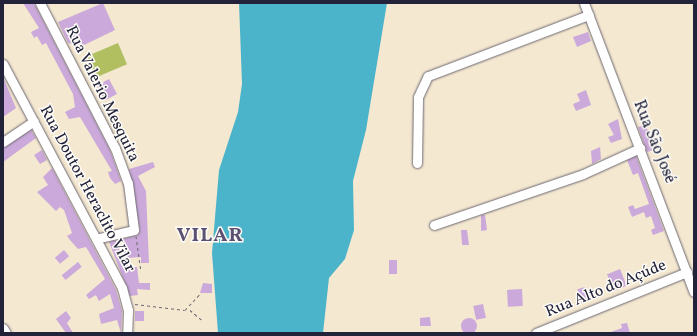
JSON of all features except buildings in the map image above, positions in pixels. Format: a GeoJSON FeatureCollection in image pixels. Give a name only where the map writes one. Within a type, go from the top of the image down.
{"type":"FeatureCollection","features":[{"type":"Feature","properties":{"kind":"street","name":"Rua Valerio Mesquita"},"geometry":{"type":"LineString","coordinates":[[40,3],[115,148],[128,183],[135,228]]}},
{"type":"Feature","properties":{"kind":"street","name":"Rua São José"},"geometry":{"type":"LineString","coordinates":[[584,3],[640,148],[690,269],[694,292]]}},
{"type":"Feature","properties":{"kind":"street"},"geometry":{"type":"LineString","coordinates":[[417,163],[417,105],[420,89],[428,76],[589,15]]}},
{"type":"Feature","properties":{"kind":"street","name":"Rua Doutor Heraclito Vilar"},"geometry":{"type":"LineString","coordinates":[[3,64],[98,238],[127,304],[127,333]]}},
{"type":"Feature","properties":{"kind":"street"},"geometry":{"type":"LineString","coordinates":[[3,142],[34,121]]}},
{"type":"Feature","properties":{"kind":"street"},"geometry":{"type":"LineString","coordinates":[[434,225],[583,174],[640,148]]}},
{"type":"Feature","properties":{"kind":"street"},"geometry":{"type":"LineString","coordinates":[[98,238],[135,228]]}},
{"type":"Feature","properties":{"kind":"street","name":"Rua Alto do Açúde"},"geometry":{"type":"LineString","coordinates":[[536,333],[690,269]]}},
{"type":"Feature","properties":{"kind":"street"},"geometry":{"type":"LineString","coordinates":[[3,328],[6,333]]}},
{"type":"Feature","properties":{"kind":"path"},"geometry":{"type":"LineString","coordinates":[[135,228],[141,272]]}},
{"type":"Feature","properties":{"kind":"path"},"geometry":{"type":"LineString","coordinates":[[189,309],[198,295]]}},
{"type":"Feature","properties":{"kind":"path"},"geometry":{"type":"LineString","coordinates":[[127,304],[189,309],[202,320]]}},
{"type":"Feature","properties":{"kind":"green space"},"geometry":{"type":"Polygon","coordinates":[[[118,43],[127,64],[96,77],[87,56],[118,43]]]}},
{"type":"Feature","properties":{"kind":"water"},"geometry":{"type":"Polygon","coordinates":[[[239,3],[387,3],[366,130],[353,181],[354,230],[345,259],[329,278],[323,333],[218,333],[212,253],[219,170],[238,112],[242,84],[239,3]]]}},
{"type":"Feature","properties":{"kind":"district","name":"VILAR"},"geometry":{"type":"Point","coordinates":[210,236]}}]}
